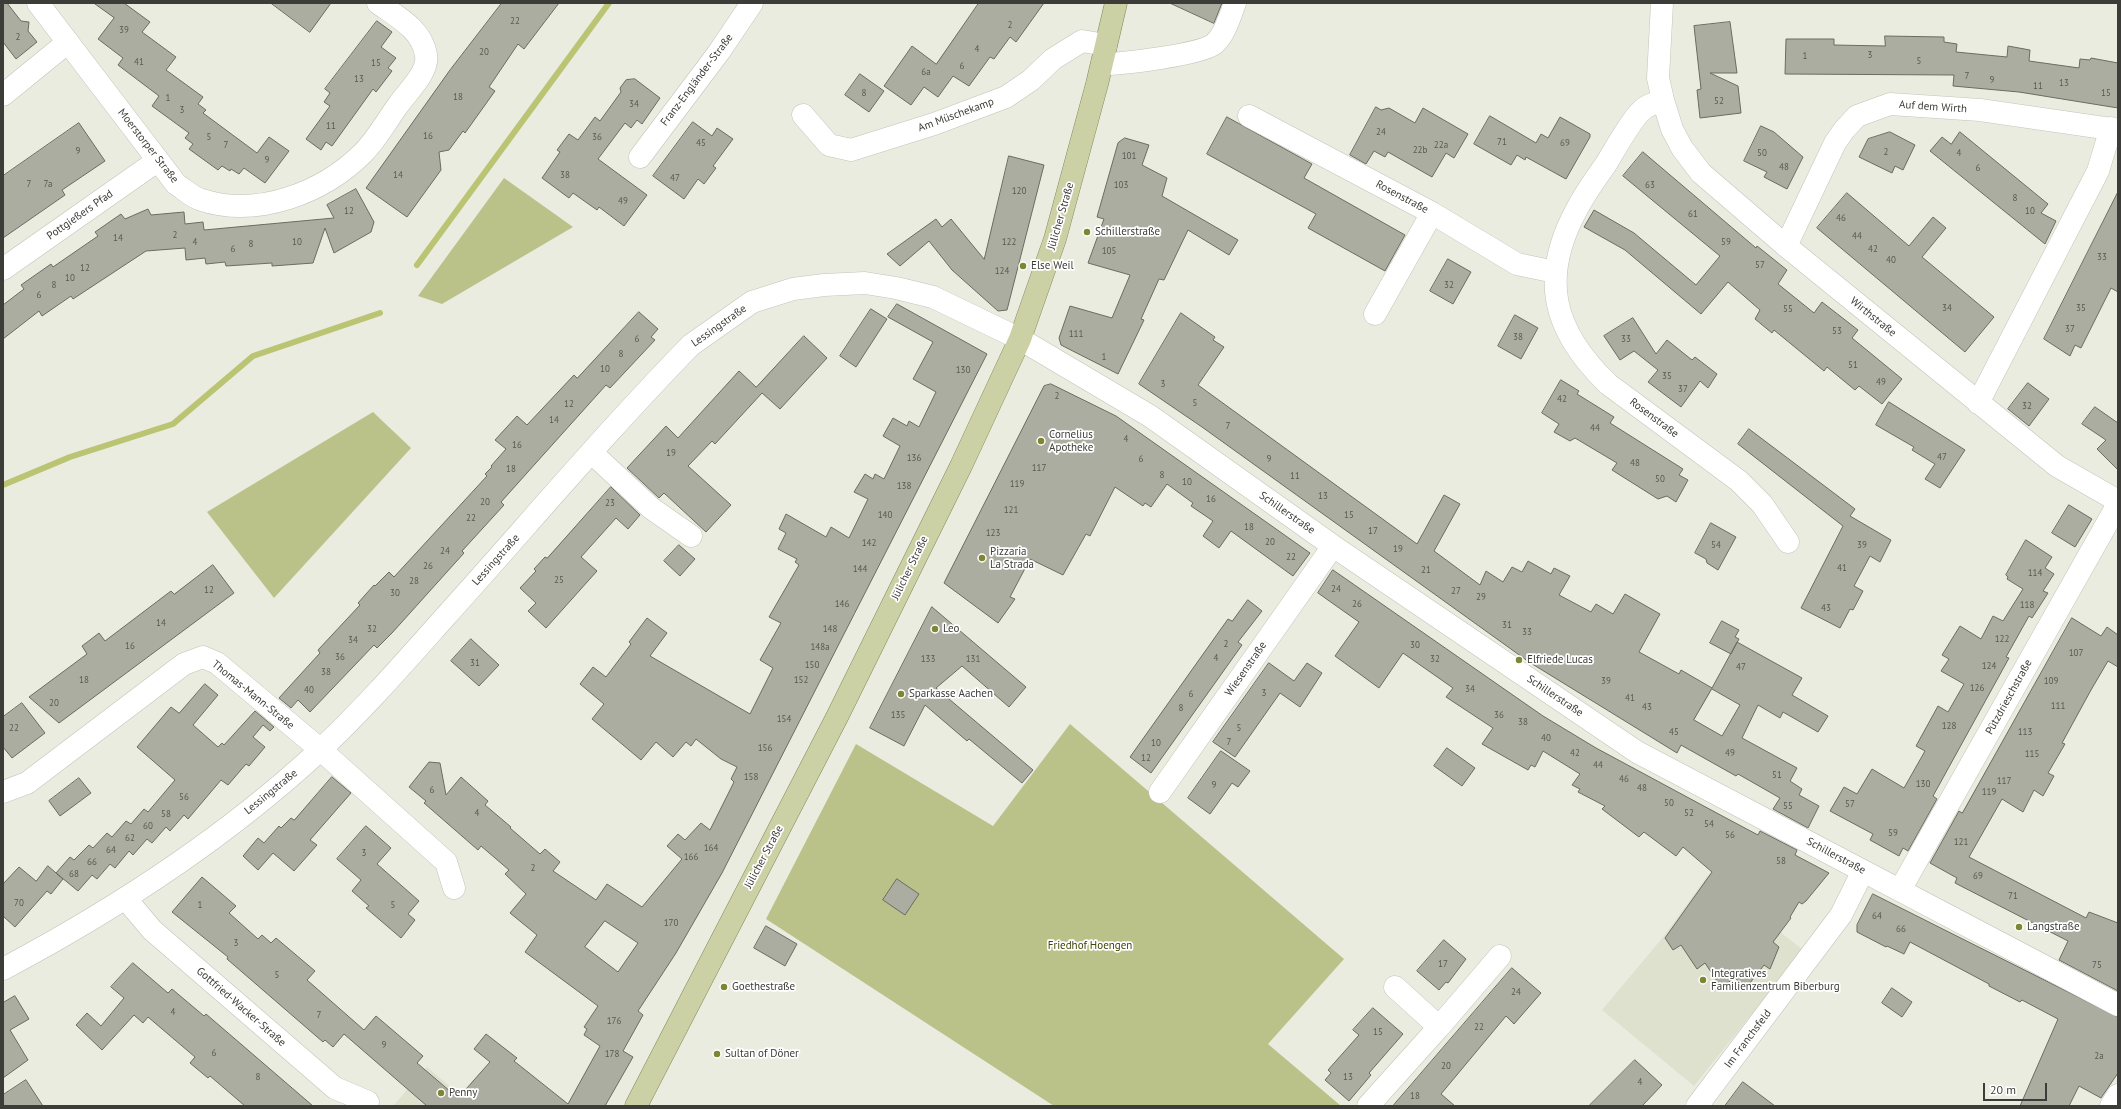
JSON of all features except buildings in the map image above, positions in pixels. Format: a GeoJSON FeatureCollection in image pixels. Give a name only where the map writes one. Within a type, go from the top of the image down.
{"type":"FeatureCollection","features":[{"type":"Feature","properties":{"kind":"main road","name":"Jülicher Straße"},"geometry":{"type":"LineString","coordinates":[[636,1106],[837,717],[961,466],[1020,339],[1055,239],[1116,3]]}},
{"type":"Feature","properties":{"kind":"street","name":"Moerstorper Straße"},"geometry":{"type":"LineString","coordinates":[[38,3],[176,184],[200,200],[228,206],[255,206],[287,199],[317,186],[346,169],[364,152],[421,74],[425,66],[426,56],[420,38],[409,26],[378,3]]}},
{"type":"Feature","properties":{"kind":"street","name":"Franz-Engländer-Straße"},"geometry":{"type":"LineString","coordinates":[[640,157],[719,52],[752,3]]}},
{"type":"Feature","properties":{"kind":"street","name":"Am Müschekamp"},"geometry":{"type":"LineString","coordinates":[[803,115],[830,145],[851,150],[934,124],[1006,97],[1031,80],[1053,59],[1082,41],[1104,54],[1128,64],[1197,51],[1214,44],[1224,31],[1235,3]]}},
{"type":"Feature","properties":{"kind":"street"},"geometry":{"type":"LineString","coordinates":[[1662,3],[1658,78],[1662,100]]}},
{"type":"Feature","properties":{"kind":"street"},"geometry":{"type":"LineString","coordinates":[[3,95],[68,42]]}},
{"type":"Feature","properties":{"kind":"street","name":"Wirthstraße"},"geometry":{"type":"LineString","coordinates":[[1662,100],[1672,129],[1682,148],[1701,173],[1786,246],[2057,466],[2118,502]]}},
{"type":"Feature","properties":{"kind":"street","name":"Rosenstraße"},"geometry":{"type":"LineString","coordinates":[[1662,100],[1644,108],[1631,124],[1578,207],[1566,233],[1555,272],[1556,300],[1564,326],[1574,345],[1590,367],[1608,384],[1738,481],[1762,504],[1788,542]]}},
{"type":"Feature","properties":{"kind":"street","name":"Auf dem Wirth"},"geometry":{"type":"LineString","coordinates":[[1786,246],[1835,144],[1844,130],[1857,116],[1875,108],[1890,104],[1908,104],[1980,110],[2114,129],[2098,171],[1978,403]]}},
{"type":"Feature","properties":{"kind":"street","name":"Rosenstraße"},"geometry":{"type":"LineString","coordinates":[[1249,116],[1432,213],[1517,264],[1555,272]]}},
{"type":"Feature","properties":{"kind":"street","name":"Pottgießers Pfad"},"geometry":{"type":"LineString","coordinates":[[3,269],[157,161]]}},
{"type":"Feature","properties":{"kind":"street"},"geometry":{"type":"LineString","coordinates":[[1375,314],[1432,213]]}},
{"type":"Feature","properties":{"kind":"street","name":"Lessingstraße"},"geometry":{"type":"LineString","coordinates":[[3,970],[126,899],[199,849],[280,786],[321,750],[390,679],[592,453],[691,345],[752,302],[772,294],[824,285],[865,283],[896,288],[933,297],[1020,339]]}},
{"type":"Feature","properties":{"kind":"street","name":"Schillerstraße"},"geometry":{"type":"LineString","coordinates":[[1020,339],[1150,416],[1333,546],[1637,752],[2118,1005]]}},
{"type":"Feature","properties":{"kind":"street"},"geometry":{"type":"LineString","coordinates":[[592,453],[650,508],[691,536]]}},
{"type":"Feature","properties":{"kind":"street","name":"Pützdrieschstraße"},"geometry":{"type":"LineString","coordinates":[[1900,890],[2118,502]]}},
{"type":"Feature","properties":{"kind":"street","name":"Wiesenstraße"},"geometry":{"type":"LineString","coordinates":[[1160,792],[1333,546]]}},
{"type":"Feature","properties":{"kind":"street","name":"Thomas-Mann-Straße"},"geometry":{"type":"LineString","coordinates":[[3,792],[27,783],[184,664],[203,657],[217,663],[321,750],[446,862],[454,888]]}},
{"type":"Feature","properties":{"kind":"street","name":"Im Franchsfeld"},"geometry":{"type":"LineString","coordinates":[[1697,1106],[1841,915],[1863,871]]}},
{"type":"Feature","properties":{"kind":"street","name":"Gottfried-Wacker-Straße"},"geometry":{"type":"LineString","coordinates":[[126,899],[152,930],[335,1088],[368,1102]]}},
{"type":"Feature","properties":{"kind":"street"},"geometry":{"type":"LineString","coordinates":[[1368,1106],[1500,956]]}},
{"type":"Feature","properties":{"kind":"street"},"geometry":{"type":"LineString","coordinates":[[1395,987],[1439,1026]]}},
{"type":"Feature","properties":{"kind":"street"},"geometry":{"type":"LineString","coordinates":[[2111,1106],[2118,1094]]}},
{"type":"Feature","properties":{"kind":"shaded area","name":"Integratives Familienzentrum Biberburg"},"geometry":{"type":"Polygon","coordinates":[[[1708,875],[1803,950],[1694,1086],[1602,1010],[1664,936],[1708,875]]]}},
{"type":"Feature","properties":{"kind":"shaded area"},"geometry":{"type":"Polygon","coordinates":[[[427,1067],[473,1106],[393,1106],[427,1067]]]}},
{"type":"Feature","properties":{"kind":"green space"},"geometry":{"type":"Polygon","coordinates":[[[504,178],[573,227],[442,304],[418,296],[504,178]]]}},
{"type":"Feature","properties":{"kind":"green space"},"geometry":{"type":"Polygon","coordinates":[[[373,412],[411,448],[274,598],[207,512],[373,412]]]}},
{"type":"Feature","properties":{"kind":"green space","name":"Friedhof Hoengen"},"geometry":{"type":"Polygon","coordinates":[[[1070,724],[1344,959],[1268,1044],[1341,1106],[1054,1106],[766,919],[856,744],[993,826],[1070,724]]]}},
{"type":"Feature","properties":{"kind":"waterway"},"geometry":{"type":"LineString","coordinates":[[417,265],[609,3]]}},
{"type":"Feature","properties":{"kind":"waterway"},"geometry":{"type":"LineString","coordinates":[[3,485],[70,457],[173,424],[253,356],[380,313]]}},
{"type":"Feature","properties":{"kind":"place","name":"Schillerstraße"},"geometry":{"type":"Point","coordinates":[1087,232]}},
{"type":"Feature","properties":{"kind":"place","name":"Else Weil"},"geometry":{"type":"Point","coordinates":[1023,266]}},
{"type":"Feature","properties":{"kind":"place","name":"Cornelius Apotheke"},"geometry":{"type":"Point","coordinates":[1041,441]}},
{"type":"Feature","properties":{"kind":"place","name":"Pizzaria La Strada"},"geometry":{"type":"Point","coordinates":[982,558]}},
{"type":"Feature","properties":{"kind":"place","name":"Leo"},"geometry":{"type":"Point","coordinates":[935,629]}},
{"type":"Feature","properties":{"kind":"place","name":"Elfriede Lucas"},"geometry":{"type":"Point","coordinates":[1519,660]}},
{"type":"Feature","properties":{"kind":"place","name":"Sparkasse Aachen"},"geometry":{"type":"Point","coordinates":[901,694]}},
{"type":"Feature","properties":{"kind":"place","name":"Langstraße"},"geometry":{"type":"Point","coordinates":[2019,927]}},
{"type":"Feature","properties":{"kind":"place","name":"Integratives Familienzentrum Biberburg"},"geometry":{"type":"Point","coordinates":[1703,980]}},
{"type":"Feature","properties":{"kind":"place","name":"Goethestraße"},"geometry":{"type":"Point","coordinates":[724,987]}},
{"type":"Feature","properties":{"kind":"place","name":"Sultan of Döner"},"geometry":{"type":"Point","coordinates":[717,1054]}},
{"type":"Feature","properties":{"kind":"place","name":"Penny"},"geometry":{"type":"Point","coordinates":[441,1093]}}]}
